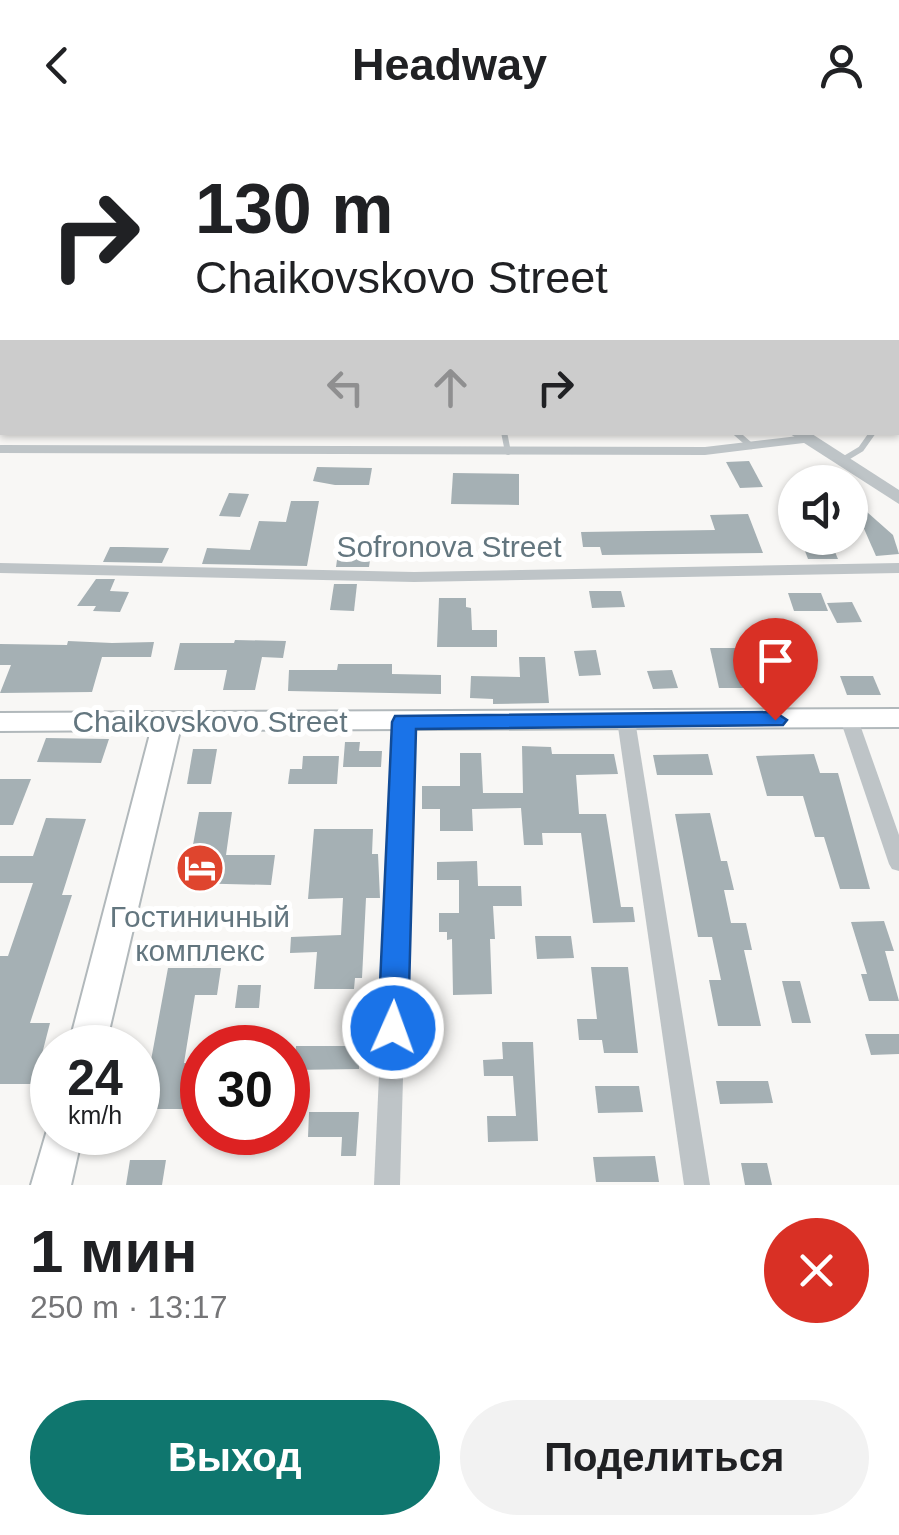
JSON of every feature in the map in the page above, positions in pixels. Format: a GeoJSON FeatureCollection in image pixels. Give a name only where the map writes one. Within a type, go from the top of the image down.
{"type":"FeatureCollection","features":[{"type":"Feature","properties":{"kind":"main road","name":"Chaikovskovo Street"},"geometry":{"type":"LineString","coordinates":[[0,722],[899,718]]}},
{"type":"Feature","properties":{"kind":"main road"},"geometry":{"type":"LineString","coordinates":[[92,1025],[167,723]]}},
{"type":"Feature","properties":{"kind":"main road"},"geometry":{"type":"LineString","coordinates":[[51,1185],[58,1155]]}},
{"type":"Feature","properties":{"kind":"street"},"geometry":{"type":"LineString","coordinates":[[0,449],[705,451],[801,436],[899,498]]}},
{"type":"Feature","properties":{"kind":"street","name":"Sofronova Street"},"geometry":{"type":"LineString","coordinates":[[0,568],[414,577],[899,568]]}},
{"type":"Feature","properties":{"kind":"street"},"geometry":{"type":"LineString","coordinates":[[849,719],[899,864]]}},
{"type":"Feature","properties":{"kind":"street"},"geometry":{"type":"LineString","coordinates":[[626,720],[697,1185]]}},
{"type":"Feature","properties":{"kind":"street"},"geometry":{"type":"LineString","coordinates":[[388,1185],[404,722]]}},
{"type":"Feature","properties":{"kind":"lane"},"geometry":{"type":"LineString","coordinates":[[505,435],[508,452]]}},
{"type":"Feature","properties":{"kind":"lane"},"geometry":{"type":"LineString","coordinates":[[738,435],[750,446]]}},
{"type":"Feature","properties":{"kind":"lane"},"geometry":{"type":"LineString","coordinates":[[840,460],[861,448],[871,435]]}},
{"type":"Feature","properties":{"kind":"building"},"geometry":{"type":"Polygon","coordinates":[[[749,461],[763,487],[740,488],[726,462],[749,461]]]}},
{"type":"Feature","properties":{"kind":"building"},"geometry":{"type":"Polygon","coordinates":[[[317,467],[372,468],[369,485],[313,481],[317,467]]]}},
{"type":"Feature","properties":{"kind":"building"},"geometry":{"type":"Polygon","coordinates":[[[453,473],[519,474],[519,505],[451,504],[453,473]]]}},
{"type":"Feature","properties":{"kind":"building"},"geometry":{"type":"Polygon","coordinates":[[[229,493],[249,494],[240,517],[219,516],[229,493]]]}},
{"type":"Feature","properties":{"kind":"building"},"geometry":{"type":"Polygon","coordinates":[[[291,501],[319,501],[307,566],[202,564],[207,548],[250,550],[259,521],[286,522],[291,501]]]}},
{"type":"Feature","properties":{"kind":"building"},"geometry":{"type":"Polygon","coordinates":[[[868,513],[893,535],[899,554],[876,556],[868,538],[868,513]]]}},
{"type":"Feature","properties":{"kind":"building"},"geometry":{"type":"Polygon","coordinates":[[[748,514],[763,553],[602,555],[600,547],[583,547],[581,532],[715,530],[710,515],[748,514]]]}},
{"type":"Feature","properties":{"kind":"building"},"geometry":{"type":"Polygon","coordinates":[[[110,547],[169,548],[162,563],[103,562],[110,547]]]}},
{"type":"Feature","properties":{"kind":"building"},"geometry":{"type":"Polygon","coordinates":[[[338,553],[371,554],[369,567],[336,567],[338,553]]]}},
{"type":"Feature","properties":{"kind":"building"},"geometry":{"type":"Polygon","coordinates":[[[806,555],[836,555],[838,559],[808,559],[806,555]]]}},
{"type":"Feature","properties":{"kind":"building"},"geometry":{"type":"Polygon","coordinates":[[[96,579],[115,579],[110,591],[129,592],[120,612],[77,606],[96,579]]]}},
{"type":"Feature","properties":{"kind":"building"},"geometry":{"type":"Polygon","coordinates":[[[334,584],[357,584],[354,611],[330,610],[334,584]]]}},
{"type":"Feature","properties":{"kind":"building"},"geometry":{"type":"Polygon","coordinates":[[[589,591],[621,591],[625,607],[592,608],[589,591]]]}},
{"type":"Feature","properties":{"kind":"building"},"geometry":{"type":"Polygon","coordinates":[[[788,593],[821,593],[828,611],[794,611],[788,593]]]}},
{"type":"Feature","properties":{"kind":"building"},"geometry":{"type":"Polygon","coordinates":[[[439,598],[466,598],[466,607],[471,608],[472,630],[497,630],[497,647],[437,647],[439,598]]]}},
{"type":"Feature","properties":{"kind":"building"},"geometry":{"type":"Polygon","coordinates":[[[852,602],[862,622],[837,623],[827,603],[852,602]]]}},
{"type":"Feature","properties":{"kind":"building"},"geometry":{"type":"Polygon","coordinates":[[[68,641],[154,642],[151,657],[102,657],[92,692],[0,693],[11,665],[0,665],[0,644],[67,645],[68,641]]]}},
{"type":"Feature","properties":{"kind":"building"},"geometry":{"type":"Polygon","coordinates":[[[286,641],[283,658],[262,657],[255,690],[223,690],[227,670],[174,670],[180,643],[286,641]]]}},
{"type":"Feature","properties":{"kind":"building"},"geometry":{"type":"Polygon","coordinates":[[[710,648],[749,648],[760,688],[719,688],[710,648]]]}},
{"type":"Feature","properties":{"kind":"building"},"geometry":{"type":"Polygon","coordinates":[[[596,650],[601,675],[579,676],[574,651],[596,650]]]}},
{"type":"Feature","properties":{"kind":"building"},"geometry":{"type":"Polygon","coordinates":[[[519,657],[545,657],[549,703],[493,704],[493,699],[470,698],[471,676],[520,677],[519,657]]]}},
{"type":"Feature","properties":{"kind":"building"},"geometry":{"type":"Polygon","coordinates":[[[338,664],[392,664],[392,674],[441,675],[441,694],[288,691],[289,670],[337,670],[338,664]]]}},
{"type":"Feature","properties":{"kind":"building"},"geometry":{"type":"Polygon","coordinates":[[[672,670],[678,688],[653,689],[647,671],[672,670]]]}},
{"type":"Feature","properties":{"kind":"building"},"geometry":{"type":"Polygon","coordinates":[[[840,676],[873,676],[881,695],[847,695],[840,676]]]}},
{"type":"Feature","properties":{"kind":"building"},"geometry":{"type":"Polygon","coordinates":[[[46,738],[109,739],[101,763],[37,762],[46,738]]]}},
{"type":"Feature","properties":{"kind":"building"},"geometry":{"type":"Polygon","coordinates":[[[345,742],[360,742],[359,751],[382,751],[381,767],[343,767],[345,742]]]}},
{"type":"Feature","properties":{"kind":"building"},"geometry":{"type":"Polygon","coordinates":[[[522,746],[551,747],[552,754],[614,754],[618,774],[576,775],[579,814],[606,814],[621,907],[633,907],[635,922],[593,923],[581,833],[542,833],[543,845],[524,845],[521,808],[472,809],[473,831],[440,831],[440,809],[422,809],[422,786],[460,786],[460,753],[481,753],[483,793],[523,793],[522,746]]]}},
{"type":"Feature","properties":{"kind":"building"},"geometry":{"type":"Polygon","coordinates":[[[193,749],[217,749],[211,784],[187,784],[193,749]]]}},
{"type":"Feature","properties":{"kind":"building"},"geometry":{"type":"Polygon","coordinates":[[[708,754],[713,775],[657,775],[653,755],[708,754]]]}},
{"type":"Feature","properties":{"kind":"building"},"geometry":{"type":"Polygon","coordinates":[[[814,754],[820,773],[838,773],[870,889],[840,889],[824,837],[815,837],[803,796],[767,796],[756,756],[814,754]]]}},
{"type":"Feature","properties":{"kind":"building"},"geometry":{"type":"Polygon","coordinates":[[[303,756],[339,756],[337,784],[288,784],[290,769],[302,769],[303,756]]]}},
{"type":"Feature","properties":{"kind":"building"},"geometry":{"type":"Polygon","coordinates":[[[0,779],[31,779],[13,825],[0,825],[0,779]]]}},
{"type":"Feature","properties":{"kind":"building"},"geometry":{"type":"Polygon","coordinates":[[[199,812],[232,812],[226,855],[275,855],[271,885],[186,883],[199,812]]]}},
{"type":"Feature","properties":{"kind":"building"},"geometry":{"type":"Polygon","coordinates":[[[710,813],[721,861],[727,861],[734,890],[724,890],[731,923],[746,923],[752,950],[744,950],[761,1026],[718,1026],[709,980],[721,980],[712,937],[698,937],[675,814],[710,813]]]}},
{"type":"Feature","properties":{"kind":"building"},"geometry":{"type":"Polygon","coordinates":[[[46,818],[86,819],[62,895],[72,895],[30,1023],[49,1025],[30,1025],[30,1084],[0,1084],[0,956],[8,956],[33,883],[0,883],[0,856],[33,856],[46,818]]]}},
{"type":"Feature","properties":{"kind":"building"},"geometry":{"type":"Polygon","coordinates":[[[314,829],[373,829],[372,854],[378,854],[380,898],[366,898],[362,978],[355,978],[354,989],[314,989],[317,952],[290,953],[291,937],[341,935],[343,898],[308,899],[314,829]]]}},
{"type":"Feature","properties":{"kind":"building"},"geometry":{"type":"Polygon","coordinates":[[[477,861],[478,886],[521,886],[522,906],[493,906],[492,994],[453,995],[452,939],[447,940],[447,932],[439,932],[439,913],[459,913],[459,880],[437,880],[437,862],[477,861]]]}},
{"type":"Feature","properties":{"kind":"building"},"geometry":{"type":"Polygon","coordinates":[[[884,921],[894,951],[885,951],[899,1001],[869,1001],[861,974],[867,974],[851,922],[884,921]]]}},
{"type":"Feature","properties":{"kind":"building"},"geometry":{"type":"Polygon","coordinates":[[[535,936],[571,936],[574,958],[537,959],[535,936]]]}},
{"type":"Feature","properties":{"kind":"building"},"geometry":{"type":"Polygon","coordinates":[[[591,967],[628,967],[638,1053],[604,1053],[602,1040],[579,1040],[577,1019],[597,1019],[591,967]]]}},
{"type":"Feature","properties":{"kind":"building"},"geometry":{"type":"Polygon","coordinates":[[[168,968],[221,968],[217,995],[195,995],[190,1025],[180,1025],[180,1109],[160,1109],[157,1025],[168,968]]]}},
{"type":"Feature","properties":{"kind":"building"},"geometry":{"type":"Polygon","coordinates":[[[782,981],[800,981],[811,1023],[792,1023],[782,981]]]}},
{"type":"Feature","properties":{"kind":"building"},"geometry":{"type":"Polygon","coordinates":[[[238,985],[261,985],[259,1008],[235,1008],[238,985]]]}},
{"type":"Feature","properties":{"kind":"building"},"geometry":{"type":"Polygon","coordinates":[[[865,1034],[899,1034],[899,1054],[871,1055],[865,1034]]]}},
{"type":"Feature","properties":{"kind":"building"},"geometry":{"type":"Polygon","coordinates":[[[502,1042],[533,1042],[538,1141],[488,1142],[487,1116],[516,1116],[513,1076],[484,1076],[483,1060],[503,1059],[502,1042]]]}},
{"type":"Feature","properties":{"kind":"building"},"geometry":{"type":"Polygon","coordinates":[[[310,1046],[360,1046],[359,1069],[310,1070],[310,1046]]]}},
{"type":"Feature","properties":{"kind":"building"},"geometry":{"type":"Polygon","coordinates":[[[716,1081],[768,1081],[773,1103],[720,1104],[716,1081]]]}},
{"type":"Feature","properties":{"kind":"building"},"geometry":{"type":"Polygon","coordinates":[[[595,1086],[639,1086],[643,1112],[598,1113],[595,1086]]]}},
{"type":"Feature","properties":{"kind":"building"},"geometry":{"type":"Polygon","coordinates":[[[310,1112],[359,1112],[356,1156],[341,1156],[342,1137],[310,1137],[310,1112]]]}},
{"type":"Feature","properties":{"kind":"building"},"geometry":{"type":"Polygon","coordinates":[[[655,1156],[659,1182],[596,1182],[593,1157],[655,1156]]]}},
{"type":"Feature","properties":{"kind":"building"},"geometry":{"type":"Polygon","coordinates":[[[130,1160],[166,1160],[162,1185],[126,1185],[130,1160]]]}},
{"type":"Feature","properties":{"kind":"building"},"geometry":{"type":"Polygon","coordinates":[[[741,1163],[767,1163],[772,1185],[745,1185],[741,1163]]]}},
{"type":"Feature","properties":{"kind":"place","name":"Гостиничный комплекс"},"geometry":{"type":"Point","coordinates":[200,868]}},
{"type":"Feature","properties":{"kind":"route"},"geometry":{"type":"LineString","coordinates":[[393,1028],[404,722],[775,720]]}}]}
